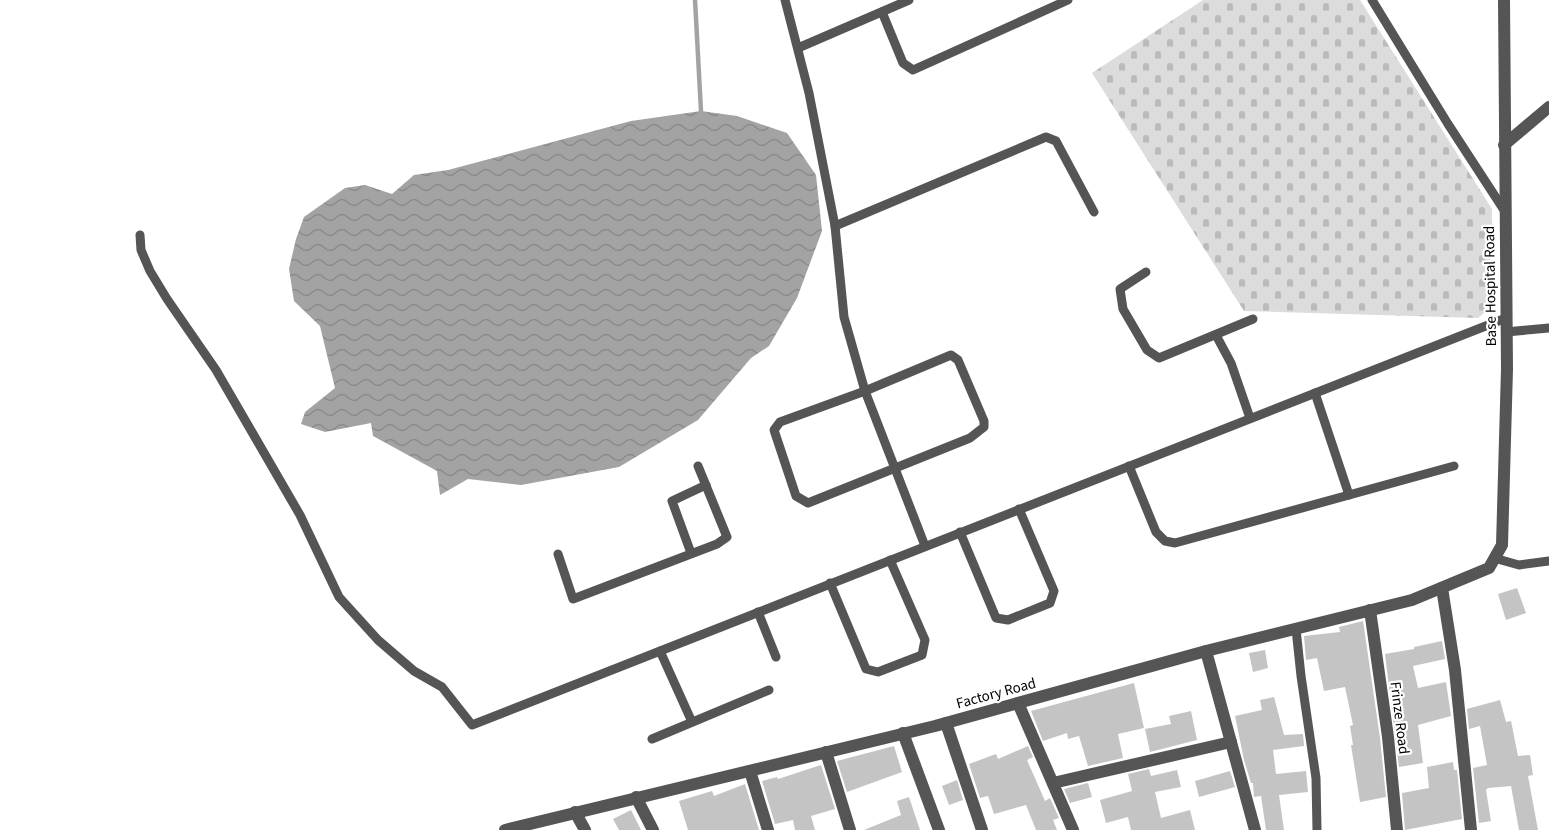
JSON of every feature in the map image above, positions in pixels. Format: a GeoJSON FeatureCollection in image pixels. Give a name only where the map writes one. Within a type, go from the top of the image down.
{"type":"FeatureCollection","features":[{"type":"Feature","properties":{"kind":"street","name":"Base Hospital Road"},"geometry":{"type":"LineString","coordinates":[[1492,563],[1502,545],[1506,332],[1504,0]]}},
{"type":"Feature","properties":{"kind":"street"},"geometry":{"type":"LineString","coordinates":[[1504,145],[1549,107]]}},
{"type":"Feature","properties":{"kind":"street","name":"Factory Road"},"geometry":{"type":"LineString","coordinates":[[505,830],[946,723],[1206,651],[1412,600],[1492,563]]}},
{"type":"Feature","properties":{"kind":"street"},"geometry":{"type":"LineString","coordinates":[[1442,588],[1455,670],[1470,830]]}},
{"type":"Feature","properties":{"kind":"street","name":"Frinze Road"},"geometry":{"type":"LineString","coordinates":[[1370,610],[1388,737],[1397,830]]}},
{"type":"Feature","properties":{"kind":"street"},"geometry":{"type":"LineString","coordinates":[[1206,651],[1255,830]]}},
{"type":"Feature","properties":{"kind":"street"},"geometry":{"type":"LineString","coordinates":[[1018,703],[1073,830]]}},
{"type":"Feature","properties":{"kind":"street"},"geometry":{"type":"LineString","coordinates":[[946,723],[982,830]]}},
{"type":"Feature","properties":{"kind":"street"},"geometry":{"type":"LineString","coordinates":[[903,733],[939,830]]}},
{"type":"Feature","properties":{"kind":"street"},"geometry":{"type":"LineString","coordinates":[[1053,783],[1231,742]]}},
{"type":"Feature","properties":{"kind":"street"},"geometry":{"type":"LineString","coordinates":[[826,752],[850,830]]}},
{"type":"Feature","properties":{"kind":"street"},"geometry":{"type":"LineString","coordinates":[[750,771],[768,830]]}},
{"type":"Feature","properties":{"kind":"street"},"geometry":{"type":"LineString","coordinates":[[636,797],[653,830]]}},
{"type":"Feature","properties":{"kind":"street"},"geometry":{"type":"LineString","coordinates":[[575,812],[585,830]]}},
{"type":"Feature","properties":{"kind":"lane"},"geometry":{"type":"LineString","coordinates":[[785,0],[810,93],[835,226],[844,317],[865,391],[925,546]]}},
{"type":"Feature","properties":{"kind":"lane"},"geometry":{"type":"LineString","coordinates":[[798,48],[909,0]]}},
{"type":"Feature","properties":{"kind":"lane"},"geometry":{"type":"LineString","coordinates":[[882,12],[903,63],[913,70],[1068,0]]}},
{"type":"Feature","properties":{"kind":"lane"},"geometry":{"type":"LineString","coordinates":[[1372,0],[1504,210]]}},
{"type":"Feature","properties":{"kind":"lane"},"geometry":{"type":"LineString","coordinates":[[835,226],[1046,137],[1056,141],[1094,212]]}},
{"type":"Feature","properties":{"kind":"lane"},"geometry":{"type":"LineString","coordinates":[[140,235],[141,250],[150,271],[216,370],[300,515],[339,597],[378,640],[414,671],[442,687],[472,725],[1506,318]]}},
{"type":"Feature","properties":{"kind":"lane"},"geometry":{"type":"LineString","coordinates":[[1146,272],[1120,289],[1123,309],[1147,350],[1159,358],[1253,319]]}},
{"type":"Feature","properties":{"kind":"lane"},"geometry":{"type":"LineString","coordinates":[[1506,332],[1549,328]]}},
{"type":"Feature","properties":{"kind":"lane"},"geometry":{"type":"LineString","coordinates":[[1216,335],[1231,363],[1250,418]]}},
{"type":"Feature","properties":{"kind":"lane"},"geometry":{"type":"LineString","coordinates":[[951,355],[958,360],[984,421],[984,427],[970,438],[895,467],[808,502],[796,496],[774,430],[780,422],[865,391],[951,355]]}},
{"type":"Feature","properties":{"kind":"lane"},"geometry":{"type":"LineString","coordinates":[[1315,393],[1349,495]]}},
{"type":"Feature","properties":{"kind":"lane"},"geometry":{"type":"LineString","coordinates":[[558,554],[573,599],[717,544],[727,537],[698,466]]}},
{"type":"Feature","properties":{"kind":"lane"},"geometry":{"type":"LineString","coordinates":[[1129,466],[1156,532],[1166,541],[1174,543],[1454,466]]}},
{"type":"Feature","properties":{"kind":"lane"},"geometry":{"type":"LineString","coordinates":[[691,553],[672,501],[706,485]]}},
{"type":"Feature","properties":{"kind":"lane"},"geometry":{"type":"LineString","coordinates":[[960,532],[996,618],[1008,620],[1050,603],[1054,591],[1019,509]]}},
{"type":"Feature","properties":{"kind":"lane"},"geometry":{"type":"LineString","coordinates":[[830,584],[866,669],[878,672],[922,655],[925,640],[890,560]]}},
{"type":"Feature","properties":{"kind":"lane"},"geometry":{"type":"LineString","coordinates":[[1492,563],[1520,565],[1549,561]]}},
{"type":"Feature","properties":{"kind":"lane"},"geometry":{"type":"LineString","coordinates":[[758,612],[776,657]]}},
{"type":"Feature","properties":{"kind":"lane"},"geometry":{"type":"LineString","coordinates":[[1296,629],[1316,778],[1317,830]]}},
{"type":"Feature","properties":{"kind":"lane"},"geometry":{"type":"LineString","coordinates":[[660,651],[692,722]]}},
{"type":"Feature","properties":{"kind":"lane"},"geometry":{"type":"LineString","coordinates":[[652,739],[769,690]]}},
{"type":"Feature","properties":{"kind":"green space"},"geometry":{"type":"Polygon","coordinates":[[[1203,0],[1360,0],[1492,209],[1489,309],[1478,318],[1244,311],[1092,73],[1203,0]]]}},
{"type":"Feature","properties":{"kind":"water"},"geometry":{"type":"Polygon","coordinates":[[[701,111],[737,116],[787,133],[816,175],[822,231],[797,298],[769,346],[751,358],[698,420],[619,467],[521,485],[468,479],[440,495],[437,471],[373,436],[371,423],[325,432],[301,424],[305,412],[335,388],[320,326],[294,301],[289,269],[304,217],[345,188],[365,185],[392,194],[414,175],[448,170],[631,121],[701,111]]]}},
{"type":"Feature","properties":{"kind":"building"},"geometry":{"type":"Polygon","coordinates":[[[1517,588],[1526,613],[1506,620],[1498,594],[1517,588]]]}},
{"type":"Feature","properties":{"kind":"building"},"geometry":{"type":"Polygon","coordinates":[[[1363,621],[1386,797],[1360,802],[1351,745],[1353,745],[1350,726],[1353,725],[1345,687],[1324,691],[1317,658],[1306,660],[1304,636],[1340,632],[1339,627],[1363,621]]]}},
{"type":"Feature","properties":{"kind":"building"},"geometry":{"type":"Polygon","coordinates":[[[1442,641],[1445,659],[1413,666],[1418,688],[1446,682],[1451,716],[1418,725],[1423,763],[1399,767],[1385,654],[1442,641]]]}},
{"type":"Feature","properties":{"kind":"building"},"geometry":{"type":"Polygon","coordinates":[[[1265,650],[1268,668],[1253,672],[1249,653],[1265,650]]]}},
{"type":"Feature","properties":{"kind":"building"},"geometry":{"type":"Polygon","coordinates":[[[1134,683],[1144,728],[1118,734],[1123,758],[1088,766],[1079,736],[1068,739],[1067,733],[1043,741],[1031,711],[1134,683]]]}},
{"type":"Feature","properties":{"kind":"building"},"geometry":{"type":"Polygon","coordinates":[[[1274,697],[1284,735],[1303,734],[1304,746],[1273,750],[1276,774],[1306,771],[1308,792],[1279,795],[1284,830],[1266,830],[1261,796],[1254,797],[1253,783],[1251,783],[1244,760],[1235,716],[1262,710],[1260,700],[1274,697]]]}},
{"type":"Feature","properties":{"kind":"building"},"geometry":{"type":"Polygon","coordinates":[[[1500,700],[1506,722],[1511,721],[1518,756],[1530,755],[1533,775],[1528,776],[1538,830],[1519,830],[1511,786],[1486,790],[1491,821],[1479,823],[1473,768],[1487,765],[1480,726],[1469,729],[1467,709],[1500,700]]]}},
{"type":"Feature","properties":{"kind":"building"},"geometry":{"type":"Polygon","coordinates":[[[1191,711],[1197,740],[1150,752],[1145,729],[1171,724],[1169,716],[1191,711]]]}},
{"type":"Feature","properties":{"kind":"building"},"geometry":{"type":"Polygon","coordinates":[[[894,746],[902,772],[847,792],[837,761],[894,746]]]}},
{"type":"Feature","properties":{"kind":"building"},"geometry":{"type":"Polygon","coordinates":[[[1028,746],[1033,757],[1027,760],[1045,801],[1050,798],[1059,818],[1053,820],[1057,830],[1036,830],[1026,805],[994,814],[988,796],[980,798],[969,764],[996,754],[998,759],[1028,746]]]}},
{"type":"Feature","properties":{"kind":"building"},"geometry":{"type":"Polygon","coordinates":[[[1453,762],[1454,770],[1457,770],[1462,819],[1405,830],[1402,793],[1429,788],[1427,767],[1453,762]]]}},
{"type":"Feature","properties":{"kind":"building"},"geometry":{"type":"Polygon","coordinates":[[[821,765],[835,809],[811,816],[815,830],[795,830],[793,820],[775,824],[762,781],[777,777],[778,779],[821,765]]]}},
{"type":"Feature","properties":{"kind":"building"},"geometry":{"type":"Polygon","coordinates":[[[1149,769],[1151,776],[1177,770],[1181,787],[1155,792],[1161,818],[1190,810],[1195,830],[1131,830],[1128,817],[1106,823],[1100,800],[1132,791],[1128,774],[1149,769]]]}},
{"type":"Feature","properties":{"kind":"building"},"geometry":{"type":"Polygon","coordinates":[[[1230,771],[1235,787],[1199,797],[1195,781],[1230,771]]]}},
{"type":"Feature","properties":{"kind":"building"},"geometry":{"type":"Polygon","coordinates":[[[957,780],[963,800],[949,805],[942,786],[957,780]]]}},
{"type":"Feature","properties":{"kind":"building"},"geometry":{"type":"Polygon","coordinates":[[[1088,783],[1092,797],[1070,803],[1064,789],[1088,783]]]}},
{"type":"Feature","properties":{"kind":"building"},"geometry":{"type":"Polygon","coordinates":[[[745,784],[759,830],[688,830],[679,801],[712,791],[714,796],[745,784]]]}},
{"type":"Feature","properties":{"kind":"building"},"geometry":{"type":"Polygon","coordinates":[[[909,797],[920,830],[864,830],[901,815],[897,801],[909,797]]]}},
{"type":"Feature","properties":{"kind":"building"},"geometry":{"type":"Polygon","coordinates":[[[631,810],[641,830],[619,830],[613,819],[631,810]]]}},
{"type":"Feature","properties":{"kind":"waterway"},"geometry":{"type":"LineString","coordinates":[[695,0],[701,111]]}}]}
